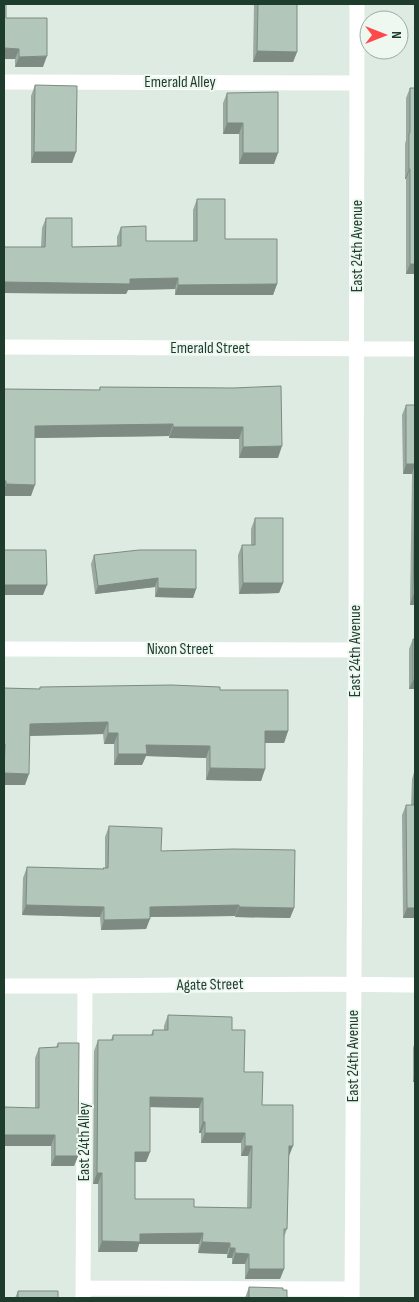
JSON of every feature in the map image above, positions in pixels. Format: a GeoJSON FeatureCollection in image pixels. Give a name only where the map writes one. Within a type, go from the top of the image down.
{"type":"FeatureCollection","features":[{"type":"Feature","properties":{"kind":"street","name":"East 24th Avenue"},"geometry":{"type":"LineString","coordinates":[[352,1294],[356,650],[357,4]]}},
{"type":"Feature","properties":{"kind":"street","name":"Emerald Alley"},"geometry":{"type":"LineString","coordinates":[[4,82],[356,83]]}},
{"type":"Feature","properties":{"kind":"street","name":"Emerald Street"},"geometry":{"type":"LineString","coordinates":[[4,347],[415,349]]}},
{"type":"Feature","properties":{"kind":"street","name":"Nixon Street"},"geometry":{"type":"LineString","coordinates":[[4,649],[356,650]]}},
{"type":"Feature","properties":{"kind":"street","name":"Agate Street"},"geometry":{"type":"LineString","coordinates":[[4,986],[415,985]]}},
{"type":"Feature","properties":{"kind":"street","name":"East 24th Alley"},"geometry":{"type":"LineString","coordinates":[[84,1293],[85,987]]}},
{"type":"Feature","properties":{"kind":"street"},"geometry":{"type":"LineString","coordinates":[[84,1293],[352,1294]]}},
{"type":"Feature","properties":{"kind":"building"},"geometry":{"type":"Polygon","coordinates":[[[4,4],[6,4],[6,18],[47,18],[47,56],[19,57],[19,49],[4,48],[4,4]]]}},
{"type":"Feature","properties":{"kind":"building"},"geometry":{"type":"Polygon","coordinates":[[[258,4],[297,4],[297,52],[257,51],[258,4]]]}},
{"type":"Feature","properties":{"kind":"building"},"geometry":{"type":"Polygon","coordinates":[[[35,85],[77,86],[76,152],[34,152],[35,85]]]}},
{"type":"Feature","properties":{"kind":"building"},"geometry":{"type":"Polygon","coordinates":[[[410,88],[415,88],[415,264],[410,264],[410,88]]]}},
{"type":"Feature","properties":{"kind":"building"},"geometry":{"type":"Polygon","coordinates":[[[278,92],[278,153],[243,153],[243,123],[227,123],[227,93],[278,92]]]}},
{"type":"Feature","properties":{"kind":"building"},"geometry":{"type":"Polygon","coordinates":[[[197,199],[225,199],[225,239],[277,239],[277,284],[178,285],[178,278],[130,279],[130,284],[4,282],[4,247],[45,247],[46,218],[72,218],[72,247],[121,246],[121,227],[146,226],[146,241],[197,241],[197,199]]]}},
{"type":"Feature","properties":{"kind":"building"},"geometry":{"type":"Polygon","coordinates":[[[281,386],[282,446],[243,447],[243,427],[173,427],[173,424],[35,426],[35,485],[6,484],[6,481],[4,481],[4,389],[100,390],[100,387],[233,388],[281,386]]]}},
{"type":"Feature","properties":{"kind":"building"},"geometry":{"type":"Polygon","coordinates":[[[406,405],[415,405],[415,464],[406,464],[406,405]]]}},
{"type":"Feature","properties":{"kind":"building"},"geometry":{"type":"Polygon","coordinates":[[[415,489],[415,595],[413,595],[415,489]]]}},
{"type":"Feature","properties":{"kind":"building"},"geometry":{"type":"Polygon","coordinates":[[[255,518],[283,518],[283,583],[243,583],[242,545],[255,545],[255,518]]]}},
{"type":"Feature","properties":{"kind":"building"},"geometry":{"type":"Polygon","coordinates":[[[4,550],[46,550],[47,585],[4,585],[4,550]]]}},
{"type":"Feature","properties":{"kind":"building"},"geometry":{"type":"Polygon","coordinates":[[[139,550],[196,550],[196,589],[158,588],[158,578],[98,586],[94,555],[139,550]]]}},
{"type":"Feature","properties":{"kind":"building"},"geometry":{"type":"Polygon","coordinates":[[[413,639],[415,639],[415,680],[413,680],[413,639]]]}},
{"type":"Feature","properties":{"kind":"building"},"geometry":{"type":"Polygon","coordinates":[[[171,685],[220,687],[220,690],[288,690],[288,731],[265,731],[265,769],[210,768],[210,746],[146,745],[147,754],[118,754],[118,733],[108,733],[108,722],[30,724],[29,774],[4,773],[4,688],[40,689],[40,687],[171,685]]]}},
{"type":"Feature","properties":{"kind":"building"},"geometry":{"type":"Polygon","coordinates":[[[415,769],[415,908],[407,908],[406,805],[414,805],[415,769]]]}},
{"type":"Feature","properties":{"kind":"building"},"geometry":{"type":"Polygon","coordinates":[[[109,826],[162,828],[161,851],[295,850],[294,908],[239,907],[239,905],[150,907],[150,919],[104,920],[104,907],[26,905],[27,867],[108,868],[109,826]]]}},
{"type":"Feature","properties":{"kind":"building"},"geometry":{"type":"Polygon","coordinates":[[[168,1015],[232,1017],[232,1030],[245,1030],[244,1072],[263,1072],[262,1105],[293,1105],[293,1146],[289,1146],[287,1229],[284,1229],[284,1269],[249,1269],[249,1254],[235,1253],[235,1248],[230,1248],[230,1243],[202,1242],[203,1233],[140,1234],[140,1242],[102,1241],[102,1173],[97,1173],[98,1040],[113,1040],[113,1035],[153,1035],[153,1030],[168,1030],[168,1015]],[[150,1097],[150,1152],[135,1152],[135,1199],[194,1199],[194,1207],[251,1208],[252,1146],[245,1146],[245,1133],[205,1133],[203,1098],[150,1097]]]}},
{"type":"Feature","properties":{"kind":"building"},"geometry":{"type":"Polygon","coordinates":[[[58,1043],[79,1043],[78,1156],[55,1156],[55,1135],[4,1135],[4,1107],[39,1108],[39,1048],[58,1047],[58,1043]]]}},
{"type":"Feature","properties":{"kind":"building"},"geometry":{"type":"Polygon","coordinates":[[[249,1287],[283,1288],[283,1290],[287,1290],[287,1298],[249,1298],[249,1287]]]}},
{"type":"Feature","properties":{"kind":"building"},"geometry":{"type":"Polygon","coordinates":[[[18,1291],[58,1291],[58,1298],[18,1298],[18,1291]]]}}]}
